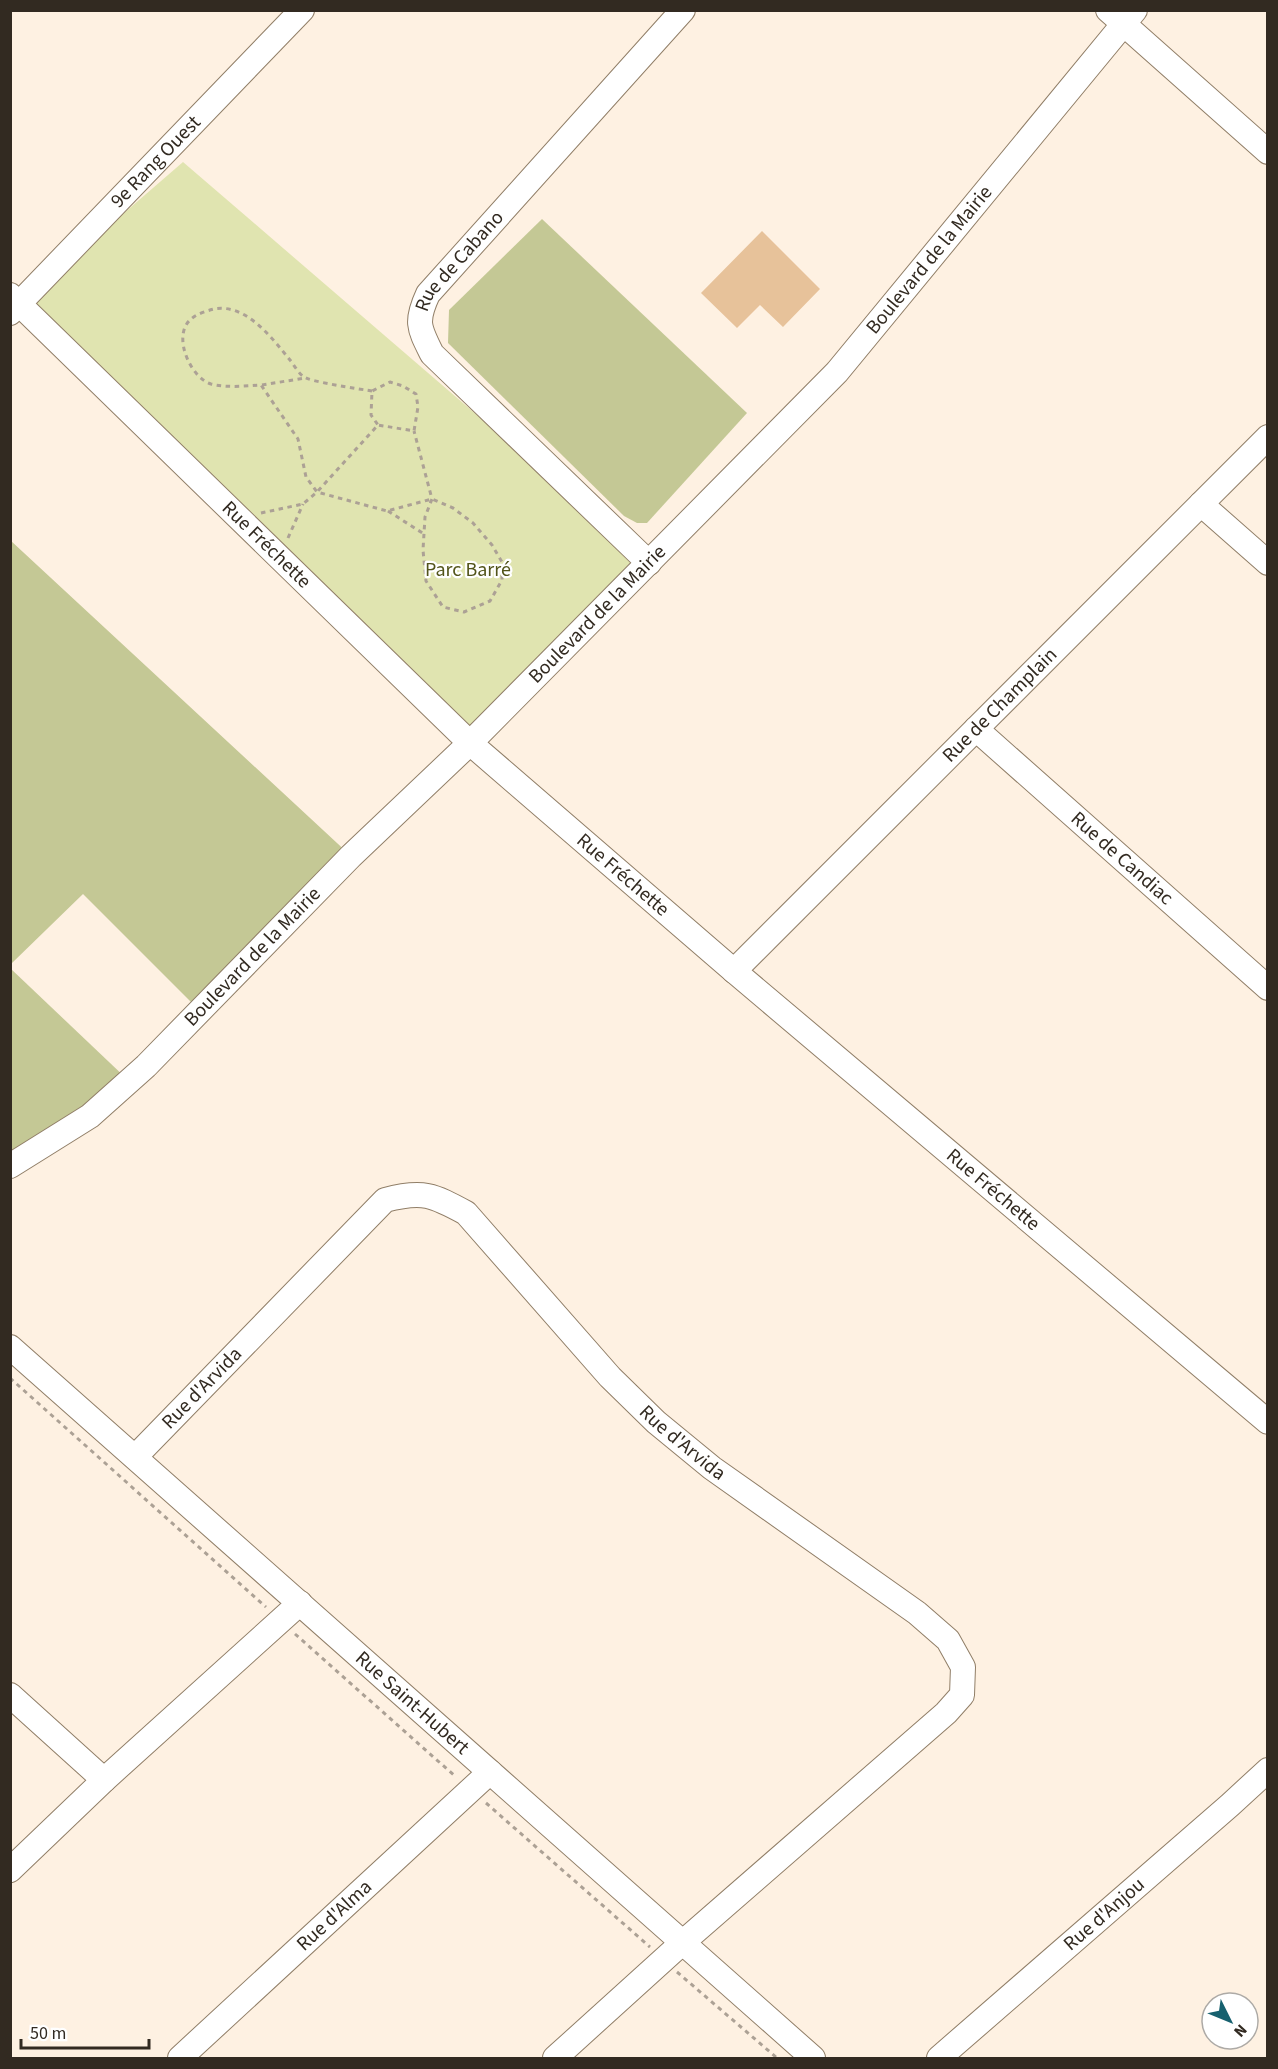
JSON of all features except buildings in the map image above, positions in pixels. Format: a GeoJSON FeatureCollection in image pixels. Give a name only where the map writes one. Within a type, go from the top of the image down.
{"type":"FeatureCollection","features":[{"type":"Feature","properties":{"kind":"street","name":"9e Rang Ouest"},"geometry":{"type":"LineString","coordinates":[[14,304],[302,10]]}},
{"type":"Feature","properties":{"kind":"street","name":"Rue de Cabano"},"geometry":{"type":"LineString","coordinates":[[649,563],[432,354],[422,335],[419,314],[428,294],[683,10]]}},
{"type":"Feature","properties":{"kind":"street","name":"Boulevard de la Mairie"},"geometry":{"type":"LineString","coordinates":[[10,1166],[90,1116],[146,1066],[351,856],[470,743],[837,372],[1122,15]]}},
{"type":"Feature","properties":{"kind":"street"},"geometry":{"type":"LineString","coordinates":[[1122,15],[1268,152]]}},
{"type":"Feature","properties":{"kind":"street","name":"Rue Fréchette"},"geometry":{"type":"LineString","coordinates":[[14,304],[239,517],[470,743],[734,971],[1268,1422]]}},
{"type":"Feature","properties":{"kind":"street","name":"Rue de Champlain"},"geometry":{"type":"LineString","coordinates":[[734,971],[1268,437]]}},
{"type":"Feature","properties":{"kind":"street"},"geometry":{"type":"LineString","coordinates":[[1200,504],[1268,563]]}},
{"type":"Feature","properties":{"kind":"street","name":"Rue de Candiac"},"geometry":{"type":"LineString","coordinates":[[976,729],[1268,988]]}},
{"type":"Feature","properties":{"kind":"street","name":"Rue d'Arvida"},"geometry":{"type":"LineString","coordinates":[[135,1457],[385,1200],[410,1194],[438,1198],[466,1213],[610,1377],[656,1422],[712,1468],[917,1613],[948,1641],[963,1667],[962,1695],[946,1713],[682,1943],[555,2058]]}},
{"type":"Feature","properties":{"kind":"street","name":"Rue Saint-Hubert"},"geometry":{"type":"LineString","coordinates":[[10,1347],[813,2058]]}},
{"type":"Feature","properties":{"kind":"street"},"geometry":{"type":"LineString","coordinates":[[10,1870],[104,1780],[300,1603]]}},
{"type":"Feature","properties":{"kind":"street"},"geometry":{"type":"LineString","coordinates":[[10,1695],[104,1780]]}},
{"type":"Feature","properties":{"kind":"street","name":"Rue d'Anjou"},"geometry":{"type":"LineString","coordinates":[[939,2058],[1268,1770]]}},
{"type":"Feature","properties":{"kind":"street","name":"Rue d'Alma"},"geometry":{"type":"LineString","coordinates":[[180,2058],[490,1772]]}},
{"type":"Feature","properties":{"kind":"path"},"geometry":{"type":"LineString","coordinates":[[305,378],[267,333],[238,311],[224,307],[207,311],[190,319],[182,330],[183,350],[193,368],[209,383],[231,386],[261,385],[305,378],[372,391],[390,382],[403,386],[416,394],[418,407],[414,431],[432,499],[425,517],[423,550],[426,581],[442,607],[464,612],[490,601],[502,580],[502,562],[492,545],[473,524],[453,508],[432,499],[387,511]]}},
{"type":"Feature","properties":{"kind":"path"},"geometry":{"type":"LineString","coordinates":[[261,385],[298,439],[306,477],[317,492],[387,511],[424,534]]}},
{"type":"Feature","properties":{"kind":"path"},"geometry":{"type":"LineString","coordinates":[[372,391],[371,415],[378,426],[414,431]]}},
{"type":"Feature","properties":{"kind":"path"},"geometry":{"type":"LineString","coordinates":[[280,558],[303,504],[378,426]]}},
{"type":"Feature","properties":{"kind":"path"},"geometry":{"type":"LineString","coordinates":[[239,517],[303,504]]}},
{"type":"Feature","properties":{"kind":"path","name":"Rue Saint-Hubert"},"geometry":{"type":"LineString","coordinates":[[10,1378],[471,1790],[777,2058]]}},
{"type":"Feature","properties":{"kind":"green space","name":"Parc Barré"},"geometry":{"type":"Polygon","coordinates":[[[183,162],[649,563],[470,743],[20,303],[183,162]]]}},
{"type":"Feature","properties":{"kind":"green space"},"geometry":{"type":"Polygon","coordinates":[[[542,219],[747,413],[647,523],[637,523],[624,516],[448,343],[449,310],[542,219]]]}},
{"type":"Feature","properties":{"kind":"green space"},"geometry":{"type":"Polygon","coordinates":[[[10,540],[351,856],[200,1011],[83,894],[11,964],[10,540]]]}},
{"type":"Feature","properties":{"kind":"green space"},"geometry":{"type":"Polygon","coordinates":[[[10,968],[129,1081],[10,1166],[10,968]]]}}]}
